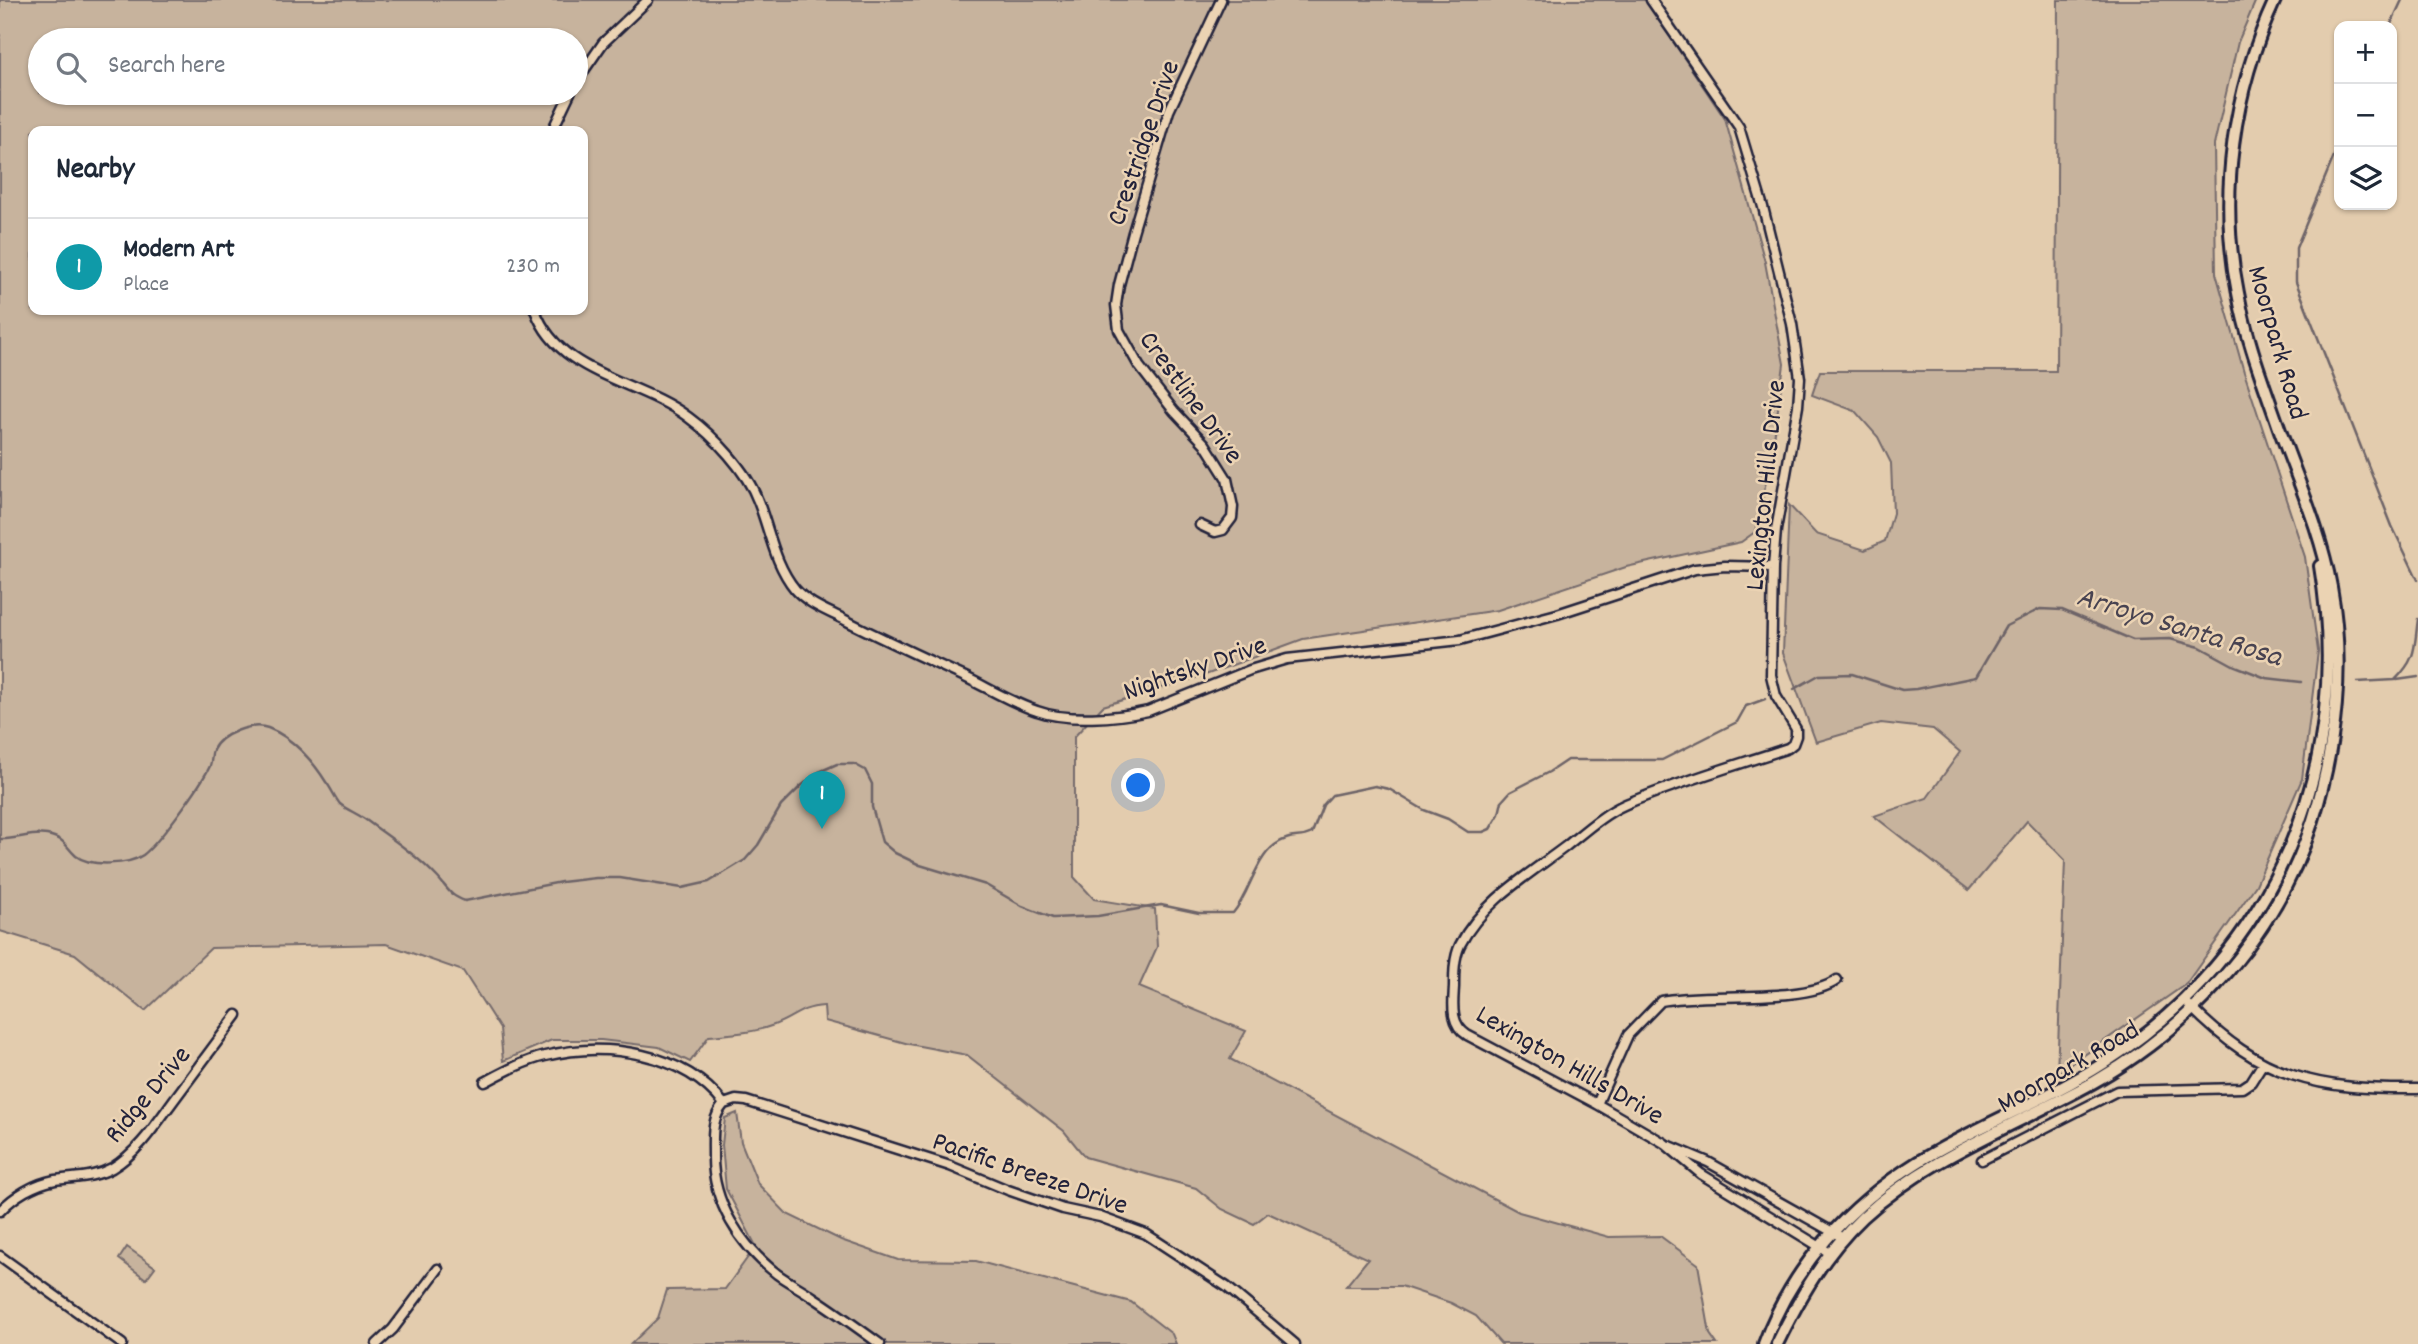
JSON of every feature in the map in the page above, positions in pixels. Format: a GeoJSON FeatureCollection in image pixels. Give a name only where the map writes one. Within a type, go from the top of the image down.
{"type":"FeatureCollection","features":[{"type":"Feature","properties":{"kind":"main road","name":"Moorpark Road"},"geometry":{"type":"LineString","coordinates":[[1764,1344],[1784,1303],[1810,1260],[1842,1239],[1889,1196],[1926,1171],[2117,1068],[2157,1041],[2193,1010],[2247,947],[2285,887],[2311,825],[2328,763],[2337,674],[2334,611],[2316,527],[2244,319],[2233,264],[2230,231],[2230,179],[2237,115],[2252,57],[2275,0]]}},
{"type":"Feature","properties":{"kind":"main road","name":"Moorpark Road"},"geometry":{"type":"LineString","coordinates":[[1777,1344],[1832,1231],[1882,1187],[1919,1161],[2104,1063],[2150,1030],[2184,1000],[2224,958],[2257,911],[2301,821],[2318,762],[2327,701],[2327,621],[2318,556],[2301,490]]}},
{"type":"Feature","properties":{"kind":"street"},"geometry":{"type":"LineString","coordinates":[[588,65],[603,43],[648,0]]}},
{"type":"Feature","properties":{"kind":"street","name":"Crestridge Drive"},"geometry":{"type":"LineString","coordinates":[[1125,261],[1169,111],[1221,0]]}},
{"type":"Feature","properties":{"kind":"street","name":"Lexington Hills Drive"},"geometry":{"type":"LineString","coordinates":[[1651,0],[1739,127],[1792,324],[1800,378],[1798,407],[1776,530],[1771,675],[1776,696],[1796,729],[1796,736],[1788,748],[1646,796],[1614,810],[1490,905],[1469,932],[1457,954],[1453,1007],[1459,1030],[1667,1145],[1701,1174],[1825,1250]]}},
{"type":"Feature","properties":{"kind":"street"},"geometry":{"type":"LineString","coordinates":[[554,126],[564,105]]}},
{"type":"Feature","properties":{"kind":"street","name":"Crestline Drive"},"geometry":{"type":"LineString","coordinates":[[1125,261],[1116,305],[1122,337],[1139,366],[1174,411],[1205,444],[1222,470],[1231,492],[1232,518],[1227,526],[1215,532],[1200,525]]}},
{"type":"Feature","properties":{"kind":"street","name":"Nightsky Drive"},"geometry":{"type":"LineString","coordinates":[[538,315],[550,337],[569,354],[592,370],[667,404],[688,417],[737,464],[759,502],[782,567],[796,589],[809,601],[1038,712],[1086,717],[1134,714],[1148,711],[1250,670],[1287,659],[1460,640],[1558,614],[1695,569],[1725,566],[1773,567]]}},
{"type":"Feature","properties":{"kind":"street"},"geometry":{"type":"LineString","coordinates":[[1597,1104],[1628,1035],[1661,1001],[1799,992],[1827,987],[1837,980]]}},
{"type":"Feature","properties":{"kind":"street"},"geometry":{"type":"LineString","coordinates":[[2184,1000],[2233,1044],[2287,1074],[2338,1087],[2418,1089]]}},
{"type":"Feature","properties":{"kind":"street","name":"Ridge Drive"},"geometry":{"type":"LineString","coordinates":[[0,1211],[17,1195],[27,1190],[53,1180],[97,1174],[126,1157],[147,1135],[237,1015]]}},
{"type":"Feature","properties":{"kind":"street"},"geometry":{"type":"LineString","coordinates":[[485,1082],[543,1056],[605,1049],[662,1061],[694,1077],[714,1091],[724,1104],[716,1113],[713,1126],[712,1163],[722,1205],[736,1232],[754,1254],[778,1275],[880,1344]]}},
{"type":"Feature","properties":{"kind":"street"},"geometry":{"type":"LineString","coordinates":[[1982,1160],[2116,1091],[2242,1088],[2251,1082],[2263,1063]]}},
{"type":"Feature","properties":{"kind":"street","name":"Pacific Breeze Drive"},"geometry":{"type":"LineString","coordinates":[[724,1104],[736,1100],[746,1101],[950,1166],[1008,1190],[1063,1209],[1100,1217],[1146,1234],[1227,1287],[1295,1344]]}},
{"type":"Feature","properties":{"kind":"street","name":"Lexington Hills Drive"},"geometry":{"type":"LineString","coordinates":[[1667,1145],[1708,1162],[1842,1239]]}},
{"type":"Feature","properties":{"kind":"street"},"geometry":{"type":"LineString","coordinates":[[0,1256],[122,1344]]}},
{"type":"Feature","properties":{"kind":"street"},"geometry":{"type":"LineString","coordinates":[[377,1344],[393,1329],[438,1269]]}},
{"type":"Feature","properties":{"kind":"shaded area"},"geometry":{"type":"Polygon","coordinates":[[[0,0],[1645,0],[1725,119],[1765,262],[1784,364],[1772,454],[1755,532],[1741,542],[1626,567],[1498,610],[1303,639],[1208,674],[1103,706],[1074,737],[1074,877],[1094,899],[1155,909],[1157,947],[1139,987],[1246,1031],[1230,1059],[1519,1212],[1609,1237],[1660,1236],[1698,1264],[1710,1334],[1717,1344],[1501,1344],[1476,1316],[1451,1303],[1401,1286],[1346,1286],[1368,1259],[1268,1213],[1254,1224],[1222,1209],[1196,1188],[1085,1157],[1064,1131],[967,1055],[909,1044],[825,1021],[824,1006],[808,1009],[766,1028],[709,1036],[690,1062],[659,1047],[601,1040],[552,1040],[503,1061],[500,1029],[463,971],[386,944],[211,948],[145,1011],[75,954],[0,931],[0,0]]]}},
{"type":"Feature","properties":{"kind":"shaded area"},"geometry":{"type":"Polygon","coordinates":[[[2058,0],[2256,0],[2238,42],[2214,145],[2216,273],[2244,372],[2305,557],[2318,651],[2302,779],[2256,885],[2186,984],[2057,1074],[2065,860],[2027,821],[1969,890],[1874,816],[1927,798],[1960,752],[1933,729],[1881,723],[1816,742],[1783,653],[1789,505],[1816,534],[1865,550],[1885,541],[1893,513],[1891,463],[1878,437],[1855,411],[1812,395],[1820,371],[2056,371],[2058,0]]]}},
{"type":"Feature","properties":{"kind":"shaded area"},"geometry":{"type":"Polygon","coordinates":[[[737,1113],[741,1142],[758,1184],[787,1214],[841,1240],[898,1260],[976,1261],[1131,1302],[1172,1334],[1176,1344],[631,1344],[658,1318],[667,1290],[725,1289],[756,1246],[726,1189],[722,1145],[725,1118],[737,1113]]]}},
{"type":"Feature","properties":{"kind":"shaded area"},"geometry":{"type":"Polygon","coordinates":[[[127,1247],[155,1267],[146,1279],[119,1259],[127,1247]]]}},
{"type":"Feature","properties":{"kind":"waterway","name":"Arroyo Santa Rosa"},"geometry":{"type":"LineString","coordinates":[[2392,21],[2402,0]]}},
{"type":"Feature","properties":{"kind":"waterway","name":"Arroyo Santa Rosa"},"geometry":{"type":"LineString","coordinates":[[2338,147],[2296,248],[2296,282],[2392,526],[2418,580]]}},
{"type":"Feature","properties":{"kind":"waterway","name":"Arroyo Santa Rosa"},"geometry":{"type":"LineString","coordinates":[[1794,689],[1819,675],[1852,674],[1902,690],[1976,677],[2006,626],[2040,609],[2062,610],[2133,640],[2170,639],[2200,647],[2233,665],[2266,678],[2301,682]]}},
{"type":"Feature","properties":{"kind":"waterway","name":"Arroyo Santa Rosa"},"geometry":{"type":"LineString","coordinates":[[2357,682],[2395,680],[2411,659],[2418,619]]}},
{"type":"Feature","properties":{"kind":"waterway"},"geometry":{"type":"LineString","coordinates":[[2397,680],[2418,677]]}},
{"type":"Feature","properties":{"kind":"waterway","name":"Arroyo Santa Rosa"},"geometry":{"type":"LineString","coordinates":[[0,839],[47,835],[61,841],[82,860],[110,863],[137,858],[159,839],[189,799],[210,766],[212,752],[217,744],[229,734],[245,728],[261,727],[277,732],[301,750],[340,804],[402,846],[452,894],[465,901],[561,882],[596,878],[620,878],[682,888],[709,882],[745,860],[758,845],[781,806],[801,786],[819,772],[837,764],[854,764],[865,770],[872,784],[872,807],[882,842],[895,853],[920,865],[986,885],[1022,906],[1053,918],[1098,916],[1161,905],[1199,913],[1233,913],[1268,852],[1286,839],[1312,833],[1323,805],[1332,795],[1375,786],[1389,789],[1468,832],[1483,832],[1490,829],[1499,814],[1502,801],[1510,792],[1567,760],[1662,760],[1737,722],[1746,706],[1765,699]]}},
{"type":"Feature","properties":{"kind":"place","name":"Modern Art"},"geometry":{"type":"Point","coordinates":[822,829]}}]}
